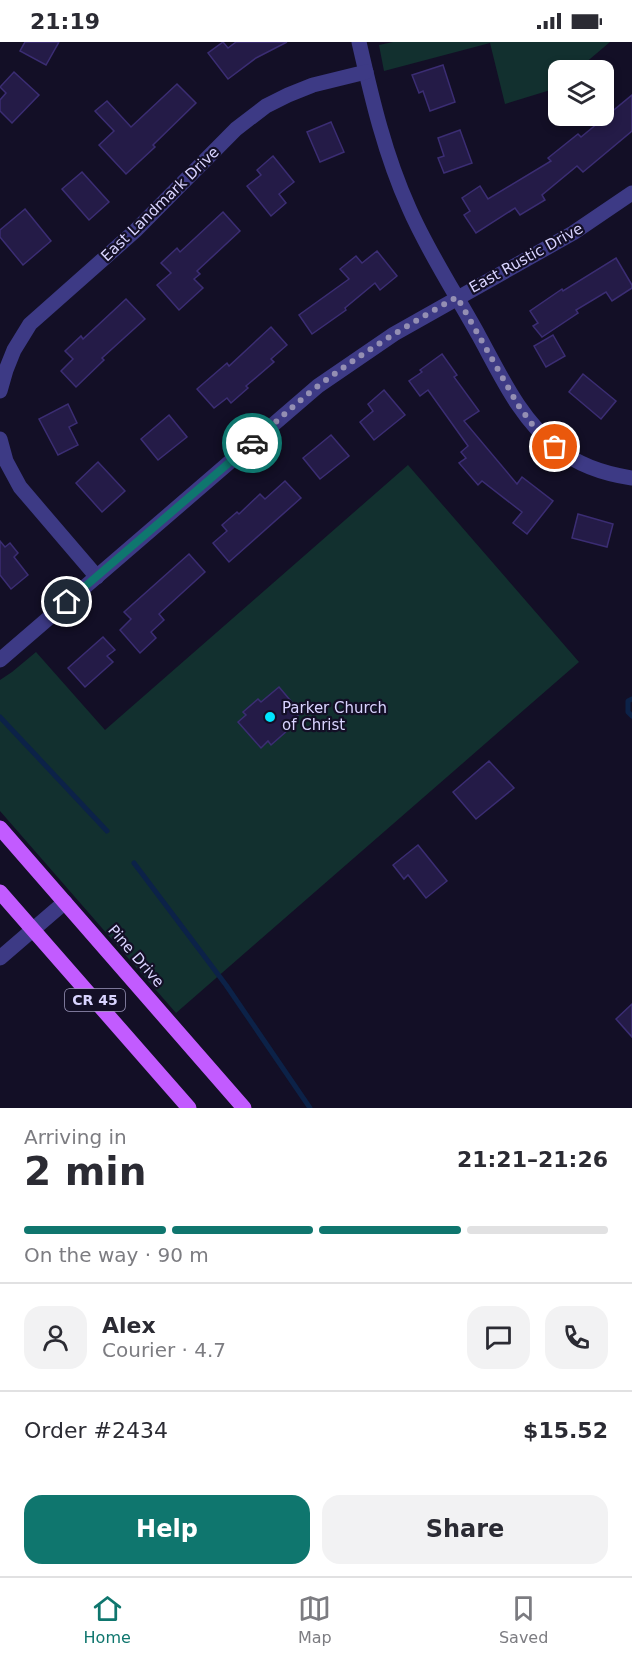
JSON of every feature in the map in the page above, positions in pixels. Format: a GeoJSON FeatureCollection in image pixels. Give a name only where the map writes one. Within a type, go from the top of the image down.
{"type":"FeatureCollection","features":[{"type":"Feature","properties":{"kind":"main road","name":"Pine Drive"},"geometry":{"type":"LineString","coordinates":[[0,828],[244,1108]]}},
{"type":"Feature","properties":{"kind":"main road","name":"CR 45"},"geometry":{"type":"LineString","coordinates":[[0,892],[189,1108]]}},
{"type":"Feature","properties":{"kind":"street"},"geometry":{"type":"LineString","coordinates":[[359,42],[384,144],[401,190],[420,231],[513,396],[535,428],[555,447],[580,462],[610,474],[632,478]]}},
{"type":"Feature","properties":{"kind":"street","name":"East Landmark Drive"},"geometry":{"type":"LineString","coordinates":[[0,391],[14,350],[30,324],[135,231],[236,129],[266,106],[288,95],[366,72]]}},
{"type":"Feature","properties":{"kind":"street","name":"East Rustic Drive"},"geometry":{"type":"LineString","coordinates":[[0,660],[318,387],[379,343],[573,233],[632,193]]}},
{"type":"Feature","properties":{"kind":"street"},"geometry":{"type":"LineString","coordinates":[[0,439],[6,460],[20,488],[97,577]]}},
{"type":"Feature","properties":{"kind":"street"},"geometry":{"type":"LineString","coordinates":[[0,958],[65,902]]}},
{"type":"Feature","properties":{"kind":"green space"},"geometry":{"type":"Polygon","coordinates":[[[393,42],[610,42],[589,60],[548,60],[548,91],[505,104],[490,43],[384,71],[379,45],[393,42]]]}},
{"type":"Feature","properties":{"kind":"green space"},"geometry":{"type":"Polygon","coordinates":[[[408,465],[579,662],[176,1013],[0,811],[0,680],[36,652],[105,730],[408,465]]]}},
{"type":"Feature","properties":{"kind":"building"},"geometry":{"type":"Polygon","coordinates":[[[25,42],[59,42],[46,65],[20,51],[25,42]]]}},
{"type":"Feature","properties":{"kind":"building"},"geometry":{"type":"Polygon","coordinates":[[[223,42],[228,48],[236,42],[287,42],[256,58],[228,79],[208,53],[223,42]]]}},
{"type":"Feature","properties":{"kind":"building"},"geometry":{"type":"Polygon","coordinates":[[[443,65],[455,102],[430,111],[423,91],[419,93],[412,75],[443,65]]]}},
{"type":"Feature","properties":{"kind":"building"},"geometry":{"type":"Polygon","coordinates":[[[14,72],[39,95],[12,123],[0,111],[0,100],[6,93],[0,87],[14,72]]]}},
{"type":"Feature","properties":{"kind":"building"},"geometry":{"type":"Polygon","coordinates":[[[177,84],[196,103],[126,174],[99,145],[114,131],[95,111],[107,101],[131,127],[177,84]]]}},
{"type":"Feature","properties":{"kind":"building"},"geometry":{"type":"Polygon","coordinates":[[[632,95],[632,131],[583,172],[577,166],[542,195],[545,200],[520,215],[515,208],[476,233],[464,215],[470,211],[462,198],[480,186],[488,199],[551,161],[548,158],[578,134],[581,137],[594,126],[614,126],[614,110],[632,95]]]}},
{"type":"Feature","properties":{"kind":"building"},"geometry":{"type":"Polygon","coordinates":[[[331,122],[344,152],[320,162],[307,132],[331,122]]]}},
{"type":"Feature","properties":{"kind":"building"},"geometry":{"type":"Polygon","coordinates":[[[460,130],[472,163],[444,173],[438,158],[444,156],[438,138],[460,130]]]}},
{"type":"Feature","properties":{"kind":"building"},"geometry":{"type":"Polygon","coordinates":[[[273,156],[294,182],[279,194],[286,203],[271,216],[247,186],[261,175],[257,170],[273,156]]]}},
{"type":"Feature","properties":{"kind":"building"},"geometry":{"type":"Polygon","coordinates":[[[82,172],[109,202],[89,220],[62,189],[82,172]]]}},
{"type":"Feature","properties":{"kind":"building"},"geometry":{"type":"Polygon","coordinates":[[[25,209],[51,241],[23,265],[0,237],[0,230],[25,209]]]}},
{"type":"Feature","properties":{"kind":"building"},"geometry":{"type":"Polygon","coordinates":[[[223,212],[240,231],[197,271],[200,274],[194,279],[203,288],[179,310],[157,285],[171,273],[161,263],[177,248],[180,252],[223,212]]]}},
{"type":"Feature","properties":{"kind":"building"},"geometry":{"type":"Polygon","coordinates":[[[377,251],[397,276],[380,290],[375,283],[345,308],[346,310],[312,334],[299,315],[349,279],[340,269],[356,256],[362,263],[377,251]]]}},
{"type":"Feature","properties":{"kind":"building"},"geometry":{"type":"Polygon","coordinates":[[[616,258],[632,288],[612,301],[606,292],[576,310],[578,313],[542,337],[533,326],[538,323],[530,311],[562,289],[563,291],[616,258]]]}},
{"type":"Feature","properties":{"kind":"building"},"geometry":{"type":"Polygon","coordinates":[[[126,299],[145,319],[102,358],[104,360],[76,387],[61,371],[73,359],[65,351],[81,336],[83,339],[126,299]]]}},
{"type":"Feature","properties":{"kind":"building"},"geometry":{"type":"Polygon","coordinates":[[[271,327],[287,345],[271,359],[274,362],[246,386],[248,388],[231,403],[227,398],[214,408],[197,389],[227,363],[229,366],[271,327]]]}},
{"type":"Feature","properties":{"kind":"building"},"geometry":{"type":"Polygon","coordinates":[[[553,335],[565,356],[546,367],[534,346],[553,335]]]}},
{"type":"Feature","properties":{"kind":"building"},"geometry":{"type":"Polygon","coordinates":[[[442,354],[457,375],[454,377],[479,411],[464,421],[517,484],[522,477],[553,501],[527,534],[513,523],[522,512],[482,481],[478,485],[459,463],[466,458],[461,452],[468,446],[428,390],[420,396],[409,381],[442,354]]]}},
{"type":"Feature","properties":{"kind":"building"},"geometry":{"type":"Polygon","coordinates":[[[583,374],[616,401],[601,419],[569,392],[583,374]]]}},
{"type":"Feature","properties":{"kind":"building"},"geometry":{"type":"Polygon","coordinates":[[[384,390],[405,415],[374,440],[360,422],[373,411],[368,404],[384,390]]]}},
{"type":"Feature","properties":{"kind":"building"},"geometry":{"type":"Polygon","coordinates":[[[68,404],[77,423],[69,427],[78,445],[58,455],[39,419],[68,404]]]}},
{"type":"Feature","properties":{"kind":"building"},"geometry":{"type":"Polygon","coordinates":[[[169,415],[187,437],[158,460],[141,439],[169,415]]]}},
{"type":"Feature","properties":{"kind":"building"},"geometry":{"type":"Polygon","coordinates":[[[331,435],[349,456],[320,479],[303,458],[331,435]]]}},
{"type":"Feature","properties":{"kind":"building"},"geometry":{"type":"Polygon","coordinates":[[[98,462],[125,491],[102,512],[76,483],[98,462]]]}},
{"type":"Feature","properties":{"kind":"building"},"geometry":{"type":"Polygon","coordinates":[[[285,481],[301,498],[229,562],[213,543],[227,531],[222,525],[237,512],[239,514],[260,494],[265,499],[285,481]]]}},
{"type":"Feature","properties":{"kind":"building"},"geometry":{"type":"Polygon","coordinates":[[[578,514],[613,524],[607,547],[572,538],[578,514]]]}},
{"type":"Feature","properties":{"kind":"building"},"geometry":{"type":"Polygon","coordinates":[[[0,541],[5,547],[10,543],[18,553],[14,557],[28,575],[11,589],[0,575],[0,541]]]}},
{"type":"Feature","properties":{"kind":"building"},"geometry":{"type":"Polygon","coordinates":[[[189,554],[205,572],[159,614],[164,620],[151,632],[156,638],[140,653],[120,630],[131,619],[124,612],[189,554]]]}},
{"type":"Feature","properties":{"kind":"building"},"geometry":{"type":"Polygon","coordinates":[[[103,637],[115,650],[107,656],[113,662],[85,687],[68,668],[103,637]]]}},
{"type":"Feature","properties":{"kind":"building","name":"Parker Church of Christ"},"geometry":{"type":"Polygon","coordinates":[[[279,687],[301,713],[293,719],[297,722],[271,745],[268,741],[261,748],[238,722],[246,715],[243,712],[258,699],[261,702],[279,687]]]}},
{"type":"Feature","properties":{"kind":"building"},"geometry":{"type":"Polygon","coordinates":[[[489,761],[514,788],[476,819],[453,792],[489,761]]]}},
{"type":"Feature","properties":{"kind":"building"},"geometry":{"type":"Polygon","coordinates":[[[418,845],[447,881],[426,898],[408,875],[404,879],[393,865],[418,845]]]}},
{"type":"Feature","properties":{"kind":"building"},"geometry":{"type":"Polygon","coordinates":[[[632,1004],[632,1037],[616,1019],[632,1004]]]}},
{"type":"Feature","properties":{"kind":"waterway"},"geometry":{"type":"LineString","coordinates":[[632,699],[628,701],[628,712],[632,716]]}},
{"type":"Feature","properties":{"kind":"waterway"},"geometry":{"type":"LineString","coordinates":[[0,717],[107,831]]}},
{"type":"Feature","properties":{"kind":"waterway"},"geometry":{"type":"LineString","coordinates":[[134,863],[226,985],[310,1108]]}},
{"type":"Feature","properties":{"kind":"way so far"},"geometry":{"type":"LineString","coordinates":[[252,443],[301,400],[379,343],[457,297],[518,405],[535,428],[555,447]]}},
{"type":"Feature","properties":{"kind":"place","name":"Parker Church of Christ"},"geometry":{"type":"Point","coordinates":[270,717]}},
{"type":"Feature","properties":{"kind":"route"},"geometry":{"type":"LineString","coordinates":[[67,602],[252,443]]}}]}
